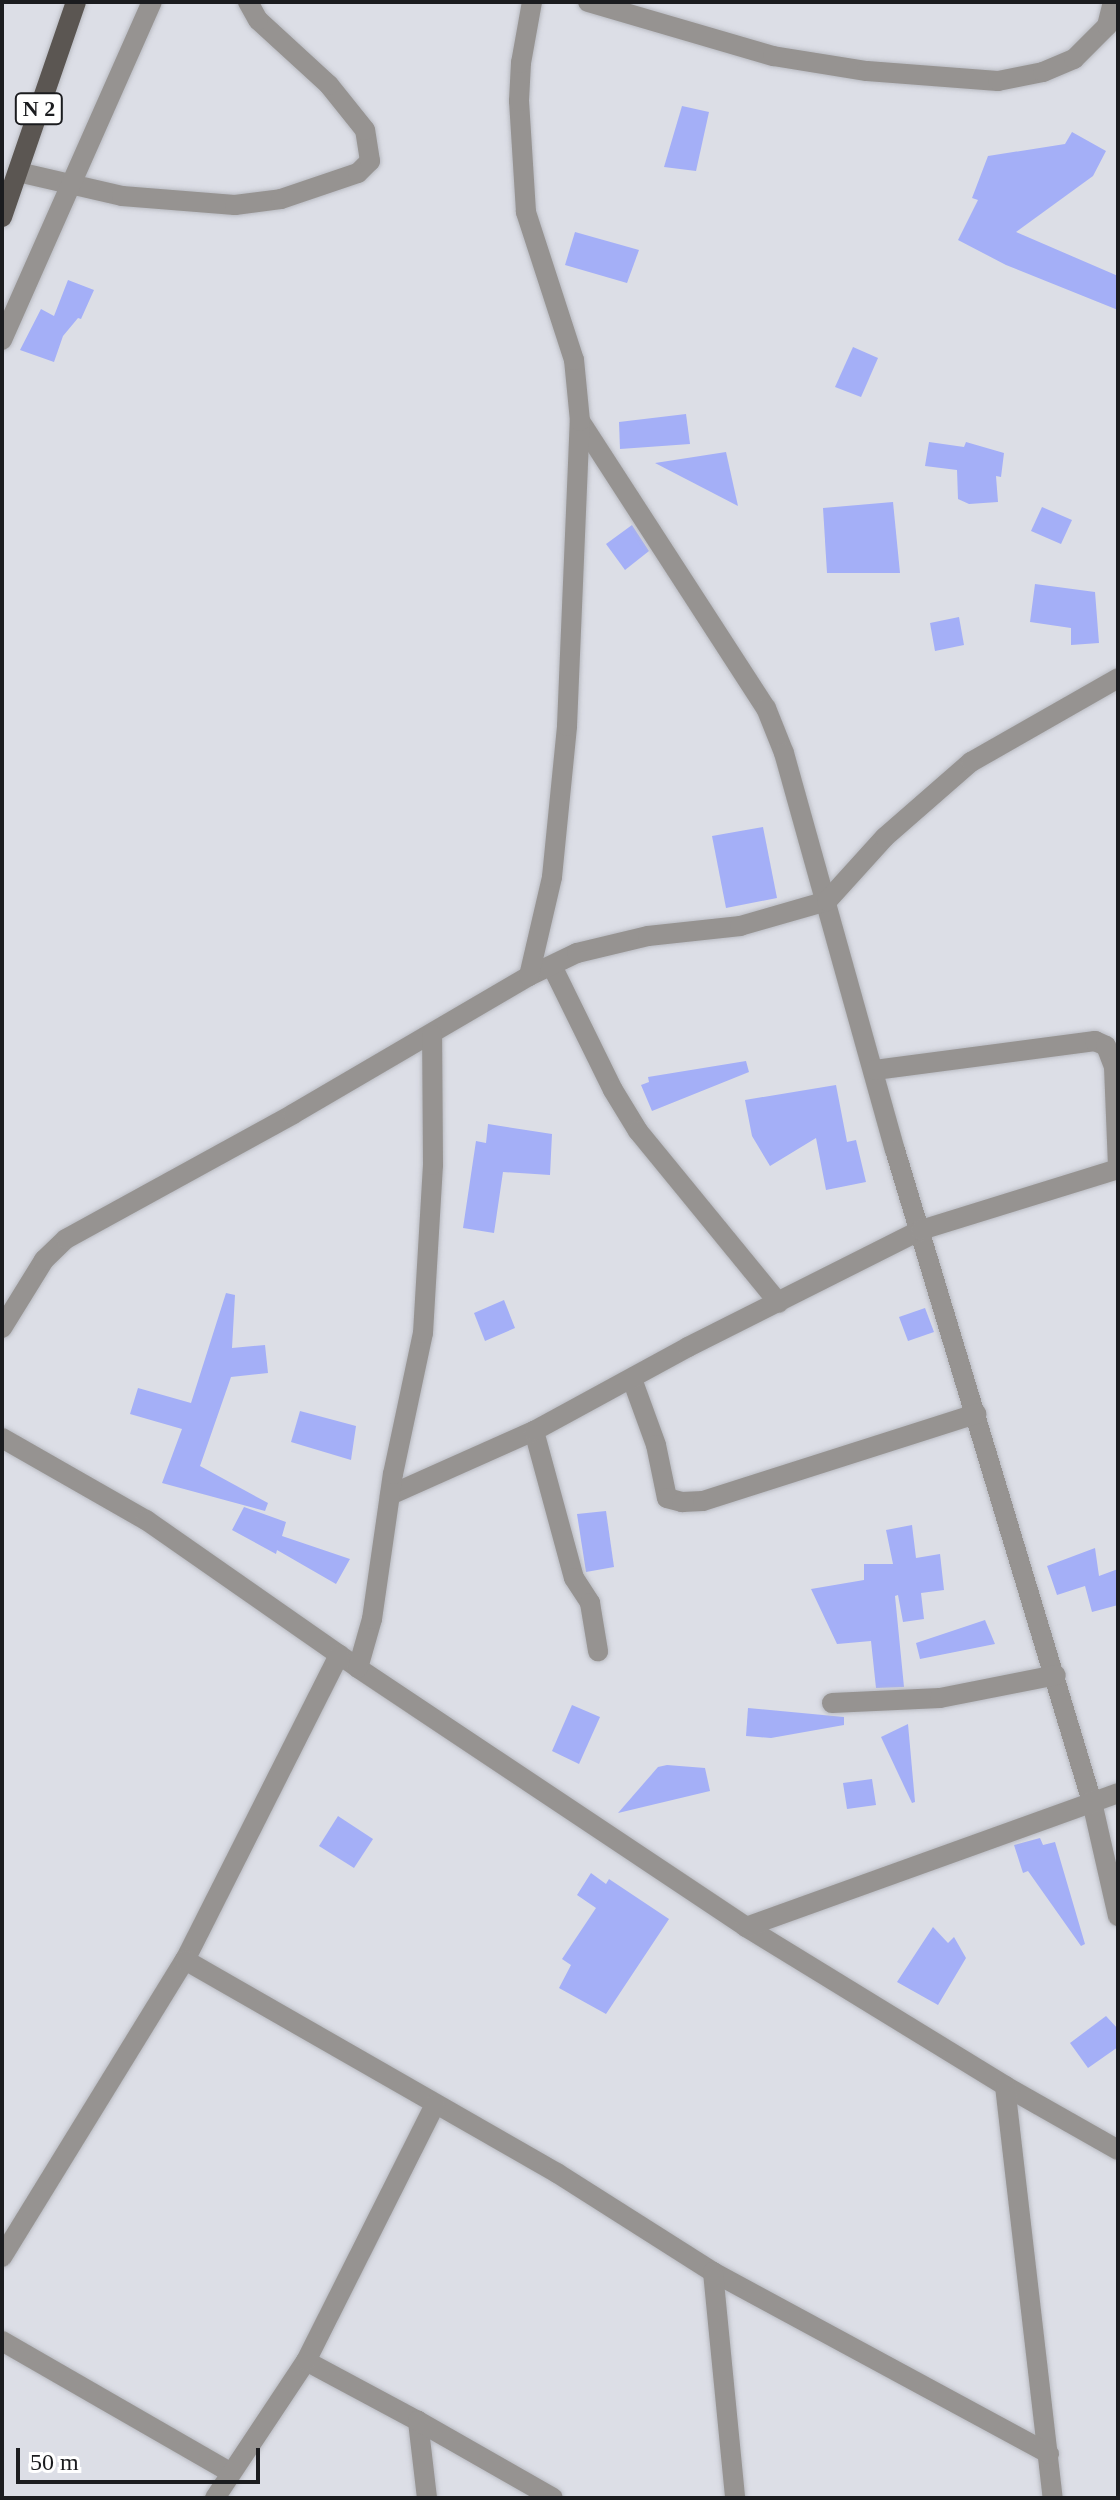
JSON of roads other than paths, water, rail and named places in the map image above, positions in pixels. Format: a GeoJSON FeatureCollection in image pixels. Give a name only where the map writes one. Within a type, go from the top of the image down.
{"type":"FeatureCollection","features":[{"type":"Feature","properties":{"kind":"main road","name":"N 2"},"geometry":{"type":"LineString","coordinates":[[2,217],[76,2]]}},
{"type":"Feature","properties":{"kind":"street"},"geometry":{"type":"LineString","coordinates":[[2,340],[152,2]]}},
{"type":"Feature","properties":{"kind":"street"},"geometry":{"type":"LineString","coordinates":[[18,172],[72,187],[122,196],[235,205],[281,199],[358,173],[370,161],[365,130],[329,85],[258,20],[248,2]]}},
{"type":"Feature","properties":{"kind":"street"},"geometry":{"type":"LineString","coordinates":[[529,976],[552,877],[567,726],[580,421],[574,360],[526,212],[519,101],[521,63],[532,2]]}},
{"type":"Feature","properties":{"kind":"street"},"geometry":{"type":"LineString","coordinates":[[588,2],[737,48],[801,62],[998,81],[1043,72],[1074,59],[1107,26],[1113,2]]}},
{"type":"Feature","properties":{"kind":"street"},"geometry":{"type":"LineString","coordinates":[[580,421],[766,708],[784,753],[921,1230],[1056,1675],[1092,1802],[1118,1916]]}},
{"type":"Feature","properties":{"kind":"street"},"geometry":{"type":"LineString","coordinates":[[2,1328],[44,1260],[66,1239],[432,1035],[529,976],[577,953],[648,936],[740,926],[827,901],[885,837],[971,762],[1118,678]]}},
{"type":"Feature","properties":{"kind":"street"},"geometry":{"type":"LineString","coordinates":[[552,966],[613,1090],[638,1131],[779,1303]]}},
{"type":"Feature","properties":{"kind":"street"},"geometry":{"type":"LineString","coordinates":[[358,1668],[372,1619],[390,1495],[423,1333],[433,1165],[432,1035]]}},
{"type":"Feature","properties":{"kind":"street"},"geometry":{"type":"LineString","coordinates":[[390,1495],[534,1431],[921,1230],[1118,1168],[1114,1067],[1106,1046],[1095,1041],[875,1070]]}},
{"type":"Feature","properties":{"kind":"street"},"geometry":{"type":"LineString","coordinates":[[632,1379],[656,1445],[667,1498],[682,1502],[703,1501],[976,1414]]}},
{"type":"Feature","properties":{"kind":"street"},"geometry":{"type":"LineString","coordinates":[[534,1431],[574,1578],[590,1603],[598,1651]]}},
{"type":"Feature","properties":{"kind":"street"},"geometry":{"type":"LineString","coordinates":[[2,1438],[146,1520],[358,1668],[746,1927],[1005,2086],[1118,2150]]}},
{"type":"Feature","properties":{"kind":"street"},"geometry":{"type":"LineString","coordinates":[[2,2257],[185,1960],[339,1655]]}},
{"type":"Feature","properties":{"kind":"street"},"geometry":{"type":"LineString","coordinates":[[832,1703],[940,1698],[1056,1675]]}},
{"type":"Feature","properties":{"kind":"street"},"geometry":{"type":"LineString","coordinates":[[746,1927],[1118,1793]]}},
{"type":"Feature","properties":{"kind":"street"},"geometry":{"type":"LineString","coordinates":[[185,1960],[557,2173],[713,2272],[1049,2454]]}},
{"type":"Feature","properties":{"kind":"street"},"geometry":{"type":"LineString","coordinates":[[1005,2086],[1053,2498]]}},
{"type":"Feature","properties":{"kind":"street"},"geometry":{"type":"LineString","coordinates":[[215,2498],[306,2361],[435,2105]]}},
{"type":"Feature","properties":{"kind":"street"},"geometry":{"type":"LineString","coordinates":[[713,2272],[735,2498]]}},
{"type":"Feature","properties":{"kind":"street"},"geometry":{"type":"LineString","coordinates":[[2,2341],[230,2472]]}},
{"type":"Feature","properties":{"kind":"street"},"geometry":{"type":"LineString","coordinates":[[306,2361],[553,2498]]}},
{"type":"Feature","properties":{"kind":"street"},"geometry":{"type":"LineString","coordinates":[[418,2421],[427,2498]]}}]}
